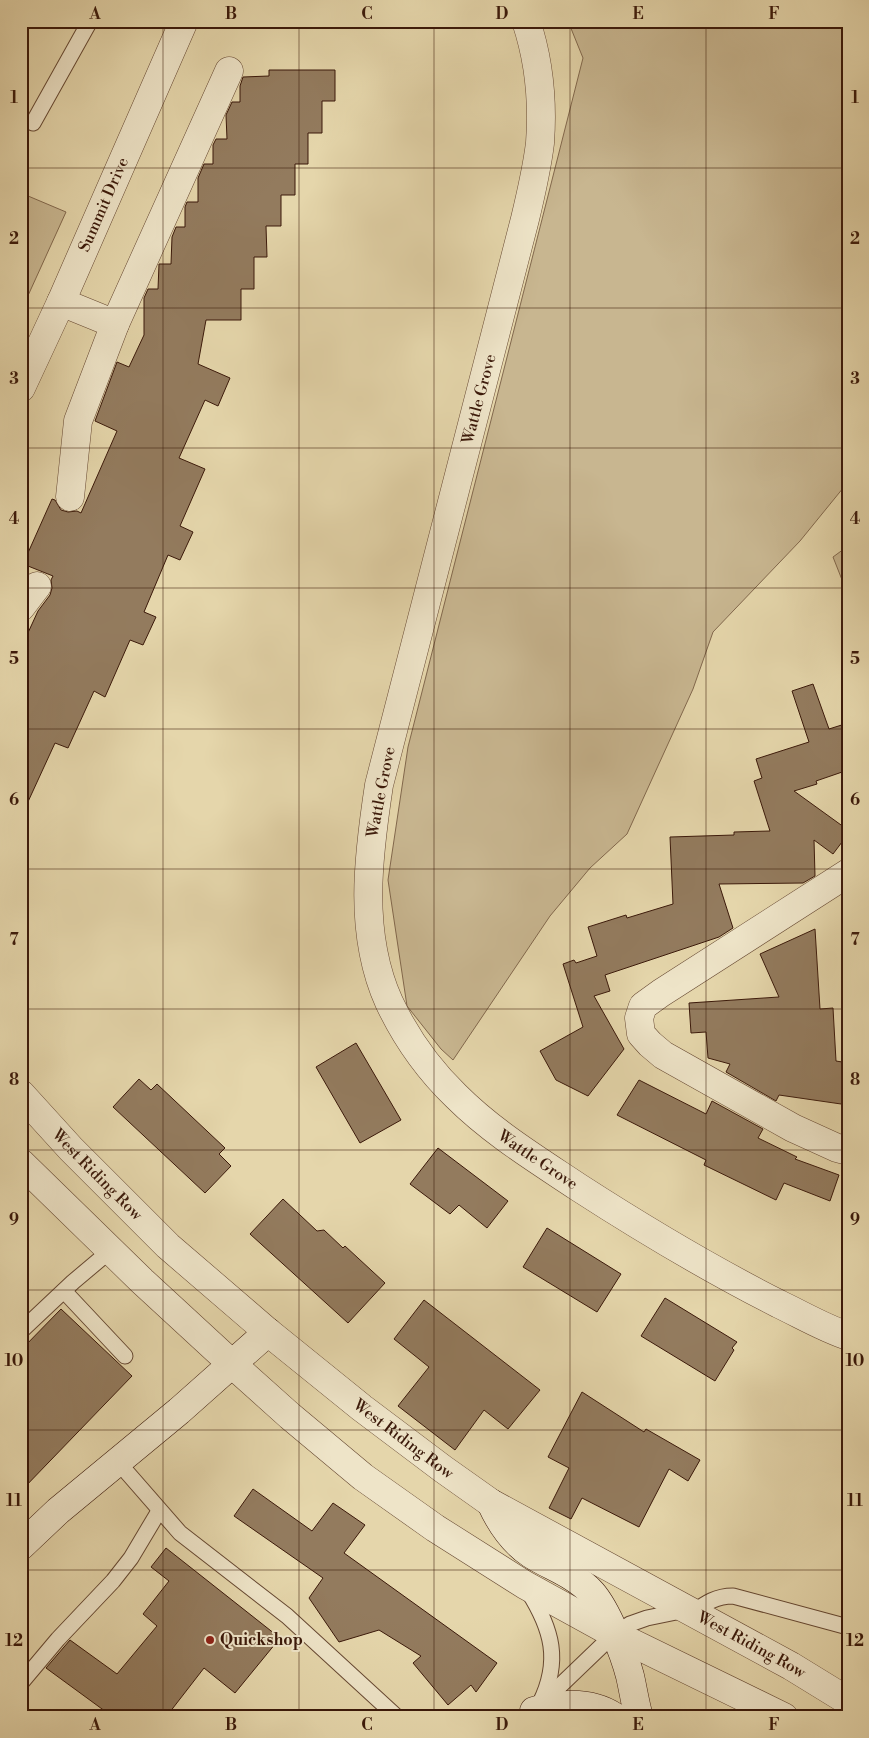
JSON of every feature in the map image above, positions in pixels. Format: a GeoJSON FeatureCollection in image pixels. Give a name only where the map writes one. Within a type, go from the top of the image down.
{"type":"FeatureCollection","features":[{"type":"Feature","properties":{"kind":"street","name":"Summit Drive"},"geometry":{"type":"LineString","coordinates":[[21,388],[61,302],[184,21]]}},
{"type":"Feature","properties":{"kind":"street","name":"Wattle Grove"},"geometry":{"type":"LineString","coordinates":[[526,21],[532,39],[539,76],[540,143],[523,228],[379,785],[371,836],[368,884],[369,928],[375,960],[389,1001],[407,1035],[428,1065],[454,1095],[482,1121],[516,1146],[626,1218],[742,1285],[847,1333]]}},
{"type":"Feature","properties":{"kind":"street"},"geometry":{"type":"LineString","coordinates":[[70,497],[78,421],[115,324],[228,71]]}},
{"type":"Feature","properties":{"kind":"street"},"geometry":{"type":"LineString","coordinates":[[61,302],[115,324]]}},
{"type":"Feature","properties":{"kind":"street"},"geometry":{"type":"LineString","coordinates":[[21,607],[37,586]]}},
{"type":"Feature","properties":{"kind":"street"},"geometry":{"type":"LineString","coordinates":[[848,873],[660,993],[643,1006],[639,1018],[640,1034],[663,1055],[793,1128],[848,1151]]}},
{"type":"Feature","properties":{"kind":"street","name":"West Riding Row"},"geometry":{"type":"LineString","coordinates":[[21,1094],[71,1148],[168,1246],[268,1332],[362,1408],[492,1503],[791,1666],[848,1701]]}},
{"type":"Feature","properties":{"kind":"street"},"geometry":{"type":"LineString","coordinates":[[21,1164],[232,1364],[363,1477],[436,1528],[525,1585],[614,1634],[784,1717]]}},
{"type":"Feature","properties":{"kind":"street"},"geometry":{"type":"LineString","coordinates":[[111,1250],[142,1219]]}},
{"type":"Feature","properties":{"kind":"street"},"geometry":{"type":"LineString","coordinates":[[21,1546],[58,1511],[179,1411],[268,1332]]}},
{"type":"Feature","properties":{"kind":"street"},"geometry":{"type":"LineString","coordinates":[[492,1503],[499,1520],[518,1542],[531,1554],[576,1578],[592,1592],[600,1603],[630,1675],[639,1717]]}},
{"type":"Feature","properties":{"kind":"street"},"geometry":{"type":"LineString","coordinates":[[533,1712],[552,1706],[568,1704],[588,1706],[610,1713],[615,1717]]}},
{"type":"Feature","properties":{"kind":"lane"},"geometry":{"type":"LineString","coordinates":[[34,123],[90,21]]}},
{"type":"Feature","properties":{"kind":"lane"},"geometry":{"type":"LineString","coordinates":[[21,1331],[111,1250]]}},
{"type":"Feature","properties":{"kind":"lane"},"geometry":{"type":"LineString","coordinates":[[64,1291],[125,1356]]}},
{"type":"Feature","properties":{"kind":"lane"},"geometry":{"type":"LineString","coordinates":[[118,1462],[180,1533],[287,1616],[397,1717]]}},
{"type":"Feature","properties":{"kind":"lane"},"geometry":{"type":"LineString","coordinates":[[21,1683],[58,1638],[113,1580],[131,1558],[159,1511]]}},
{"type":"Feature","properties":{"kind":"lane"},"geometry":{"type":"LineString","coordinates":[[525,1585],[542,1613],[551,1644],[552,1661],[549,1678],[544,1693],[533,1712]]}},
{"type":"Feature","properties":{"kind":"lane"},"geometry":{"type":"LineString","coordinates":[[533,1712],[614,1634],[630,1624],[647,1618],[690,1612],[709,1601],[723,1596],[733,1596],[848,1627]]}},
{"type":"Feature","properties":{"kind":"shaded area"},"geometry":{"type":"Polygon","coordinates":[[[568,21],[848,21],[848,482],[800,541],[713,632],[693,689],[627,834],[590,868],[550,916],[453,1060],[441,1049],[407,1006],[388,880],[408,747],[583,58],[568,21]]]}},
{"type":"Feature","properties":{"kind":"shaded area"},"geometry":{"type":"Polygon","coordinates":[[[21,193],[66,212],[21,311],[21,193]]]}},
{"type":"Feature","properties":{"kind":"shaded area"},"geometry":{"type":"Polygon","coordinates":[[[848,546],[848,595],[833,557],[848,546]]]}},
{"type":"Feature","properties":{"kind":"building"},"geometry":{"type":"Polygon","coordinates":[[[269,70],[335,70],[335,101],[322,101],[322,133],[308,133],[308,164],[295,164],[295,195],[281,195],[281,226],[266,226],[267,257],[254,257],[254,289],[241,289],[241,320],[206,320],[198,364],[230,378],[218,406],[205,400],[179,458],[205,469],[180,526],[193,532],[180,560],[168,555],[144,612],[156,617],[143,645],[130,640],[105,697],[94,691],[68,748],[55,743],[21,817],[21,648],[38,611],[50,595],[53,576],[23,564],[52,499],[55,500],[61,510],[81,513],[117,431],[95,421],[117,362],[129,367],[144,335],[144,298],[148,289],[158,289],[159,264],[171,264],[172,237],[176,227],[185,227],[185,207],[187,202],[198,202],[198,178],[204,164],[213,164],[213,145],[216,139],[227,139],[226,115],[232,102],[240,102],[240,86],[243,77],[269,76],[269,70]]]}},
{"type":"Feature","properties":{"kind":"building"},"geometry":{"type":"Polygon","coordinates":[[[813,684],[829,729],[848,723],[848,770],[816,781],[817,784],[794,791],[848,830],[848,834],[833,854],[814,840],[815,876],[803,883],[719,884],[733,928],[719,937],[605,975],[610,991],[594,996],[624,1049],[588,1096],[556,1080],[540,1051],[583,1027],[563,964],[574,960],[576,963],[597,956],[588,927],[626,915],[627,918],[673,904],[670,837],[734,835],[734,832],[770,831],[754,781],[762,778],[756,759],[809,742],[792,691],[813,684]]]}},
{"type":"Feature","properties":{"kind":"building"},"geometry":{"type":"Polygon","coordinates":[[[815,929],[820,1009],[833,1008],[836,1061],[848,1063],[848,1105],[779,1095],[776,1101],[726,1072],[730,1064],[708,1058],[706,1032],[691,1033],[689,1003],[779,997],[760,954],[815,929]]]}},
{"type":"Feature","properties":{"kind":"building"},"geometry":{"type":"Polygon","coordinates":[[[356,1043],[401,1120],[360,1143],[316,1067],[356,1043]]]}},
{"type":"Feature","properties":{"kind":"building"},"geometry":{"type":"Polygon","coordinates":[[[139,1079],[151,1090],[157,1084],[225,1148],[219,1154],[231,1166],[205,1193],[113,1107],[139,1079]]]}},
{"type":"Feature","properties":{"kind":"building"},"geometry":{"type":"Polygon","coordinates":[[[639,1080],[706,1114],[712,1101],[763,1129],[758,1138],[797,1157],[795,1159],[839,1175],[830,1201],[784,1183],[776,1200],[704,1165],[706,1160],[617,1115],[639,1080]]]}},
{"type":"Feature","properties":{"kind":"building"},"geometry":{"type":"Polygon","coordinates":[[[438,1148],[508,1201],[487,1228],[459,1205],[450,1214],[410,1184],[438,1148]]]}},
{"type":"Feature","properties":{"kind":"building"},"geometry":{"type":"Polygon","coordinates":[[[283,1199],[317,1231],[324,1230],[343,1248],[345,1246],[385,1283],[348,1323],[250,1234],[283,1199]]]}},
{"type":"Feature","properties":{"kind":"building"},"geometry":{"type":"Polygon","coordinates":[[[547,1228],[621,1274],[597,1312],[523,1267],[547,1228]]]}},
{"type":"Feature","properties":{"kind":"building"},"geometry":{"type":"Polygon","coordinates":[[[665,1298],[737,1342],[715,1381],[641,1336],[665,1298]]]}},
{"type":"Feature","properties":{"kind":"building"},"geometry":{"type":"Polygon","coordinates":[[[424,1300],[540,1390],[508,1429],[484,1410],[455,1450],[398,1406],[429,1367],[394,1339],[424,1300]]]}},
{"type":"Feature","properties":{"kind":"building"},"geometry":{"type":"Polygon","coordinates":[[[61,1309],[132,1376],[21,1491],[21,1350],[61,1309]]]}},
{"type":"Feature","properties":{"kind":"building"},"geometry":{"type":"Polygon","coordinates":[[[582,1392],[644,1432],[646,1429],[700,1460],[688,1481],[669,1469],[639,1527],[582,1498],[571,1519],[549,1508],[569,1468],[548,1457],[582,1392]]]}},
{"type":"Feature","properties":{"kind":"building"},"geometry":{"type":"Polygon","coordinates":[[[253,1489],[312,1531],[333,1503],[365,1525],[344,1553],[497,1663],[476,1692],[471,1685],[448,1705],[413,1663],[421,1656],[379,1630],[339,1642],[309,1598],[323,1578],[234,1516],[253,1489]]]}},
{"type":"Feature","properties":{"kind":"building"},"geometry":{"type":"Polygon","coordinates":[[[166,1548],[280,1638],[235,1693],[204,1668],[166,1717],[113,1717],[46,1668],[70,1640],[117,1674],[157,1626],[143,1614],[169,1581],[151,1567],[166,1548]]]}},
{"type":"Feature","properties":{"kind":"place","name":"Quickshop"},"geometry":{"type":"Point","coordinates":[210,1640]}}]}
